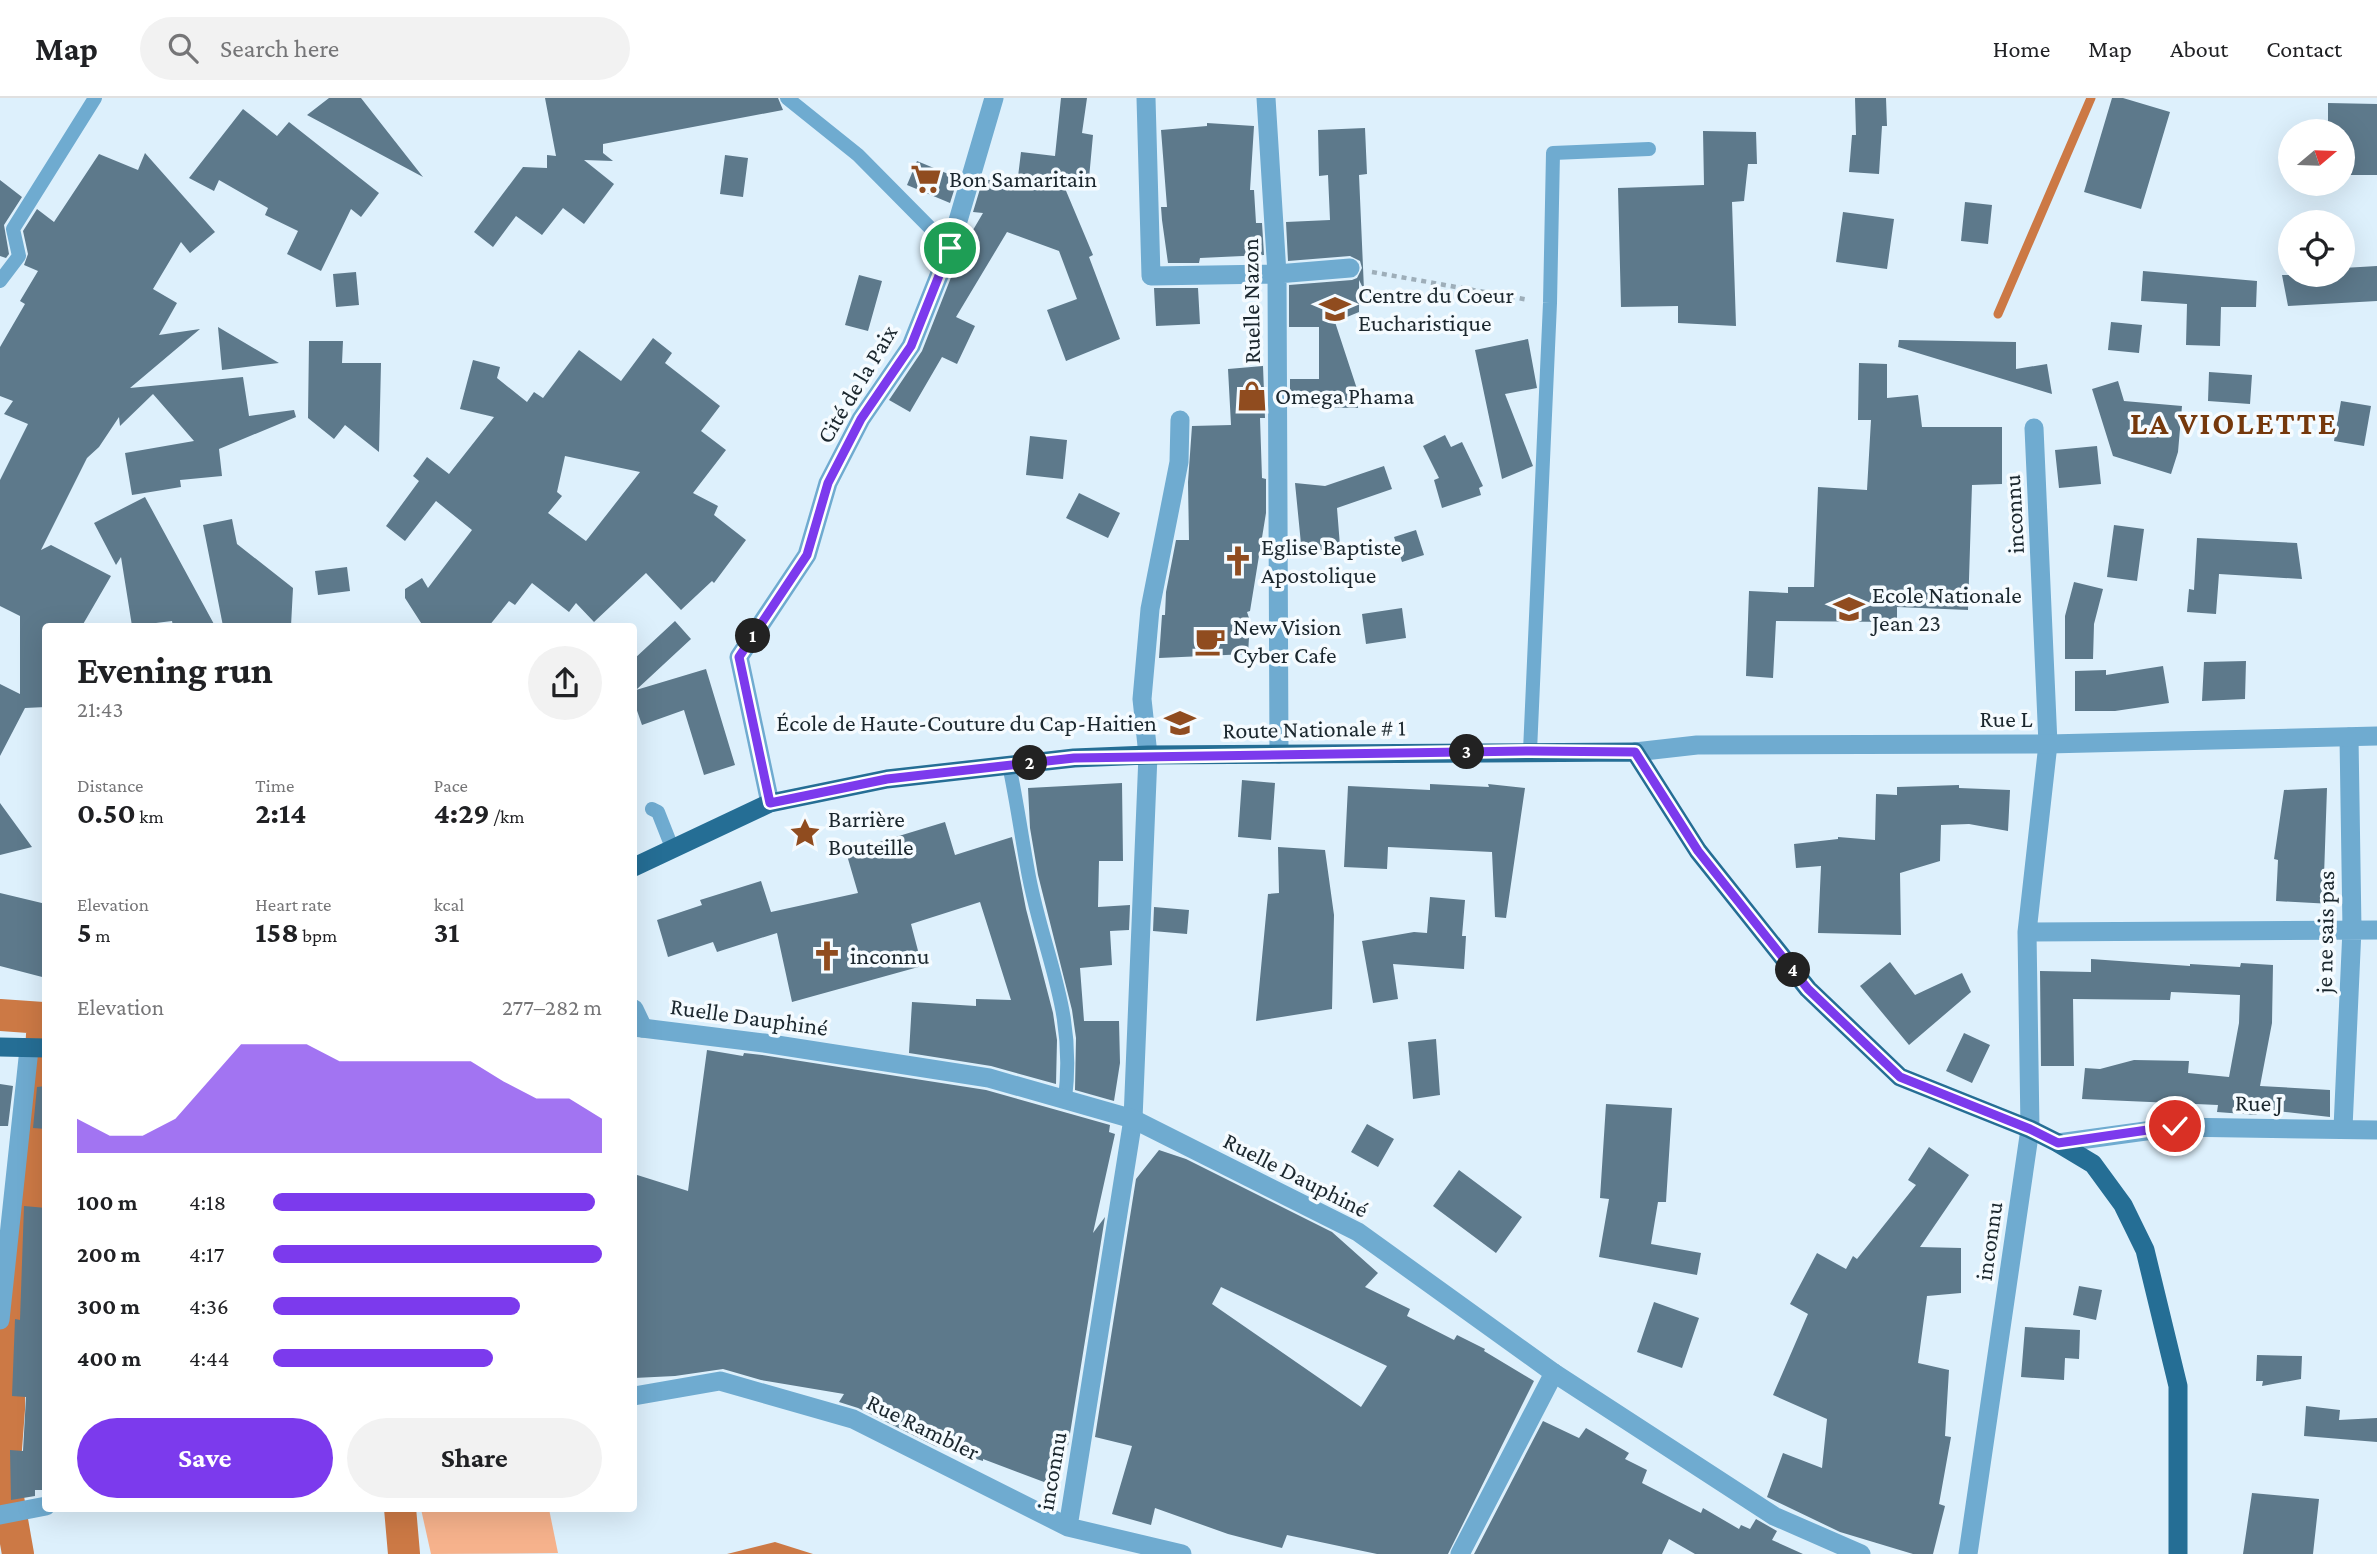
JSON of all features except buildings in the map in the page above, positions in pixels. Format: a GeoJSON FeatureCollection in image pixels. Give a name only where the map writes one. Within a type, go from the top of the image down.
{"type":"FeatureCollection","features":[{"type":"Feature","properties":{"kind":"main road","name":"Route Nationale # 1"},"geometry":{"type":"LineString","coordinates":[[637,866],[770,803],[887,779],[1009,765],[1074,758],[1148,755],[1635,752]]}},
{"type":"Feature","properties":{"kind":"main road"},"geometry":{"type":"LineString","coordinates":[[1635,752],[1698,851],[1808,989],[1900,1077],[2030,1129],[2058,1143],[2093,1164],[2123,1205],[2145,1250],[2178,1386],[2178,1554]]}},
{"type":"Feature","properties":{"kind":"main road"},"geometry":{"type":"LineString","coordinates":[[0,1047],[37,1048]]}},
{"type":"Feature","properties":{"kind":"street","name":"Cité de la Paix"},"geometry":{"type":"LineString","coordinates":[[770,803],[739,657],[807,555],[828,483],[861,419],[911,346],[950,248],[994,98]]}},
{"type":"Feature","properties":{"kind":"street"},"geometry":{"type":"LineString","coordinates":[[1146,98],[1151,276],[1277,274],[1350,268]]}},
{"type":"Feature","properties":{"kind":"street","name":"Ruelle Nazon"},"geometry":{"type":"LineString","coordinates":[[1266,98],[1277,274],[1279,754]]}},
{"type":"Feature","properties":{"kind":"street","name":"inconnu"},"geometry":{"type":"LineString","coordinates":[[1068,1527],[1133,1119],[1148,755],[1142,699],[1150,609],[1179,462],[1180,420]]}},
{"type":"Feature","properties":{"kind":"street","name":"inconnu"},"geometry":{"type":"LineString","coordinates":[[1968,1554],[2030,1129],[2027,932],[2048,744],[2034,428]]}},
{"type":"Feature","properties":{"kind":"street","name":"Rue L"},"geometry":{"type":"LineString","coordinates":[[1635,752],[1697,745],[2048,744],[2377,736]]}},
{"type":"Feature","properties":{"kind":"street","name":"je ne sais pas"},"geometry":{"type":"LineString","coordinates":[[2343,1128],[2352,929],[2349,737]]}},
{"type":"Feature","properties":{"kind":"street"},"geometry":{"type":"LineString","coordinates":[[2027,932],[2377,930]]}},
{"type":"Feature","properties":{"kind":"street","name":"Ruelle Dauphiné"},"geometry":{"type":"LineString","coordinates":[[638,1027],[764,1043],[989,1078],[1133,1119],[1358,1232],[1554,1373],[1774,1516],[1861,1554]]}},
{"type":"Feature","properties":{"kind":"street"},"geometry":{"type":"LineString","coordinates":[[0,1320],[37,1048]]}},
{"type":"Feature","properties":{"kind":"street","name":"Rue J"},"geometry":{"type":"LineString","coordinates":[[2058,1143],[2175,1126],[2377,1130]]}},
{"type":"Feature","properties":{"kind":"street"},"geometry":{"type":"LineString","coordinates":[[1460,1554],[1554,1373]]}},
{"type":"Feature","properties":{"kind":"street","name":"Rue Rambler"},"geometry":{"type":"LineString","coordinates":[[637,1395],[720,1381],[853,1419],[1068,1527],[1182,1554]]}},
{"type":"Feature","properties":{"kind":"street"},"geometry":{"type":"LineString","coordinates":[[0,1515],[42,1507]]}},
{"type":"Feature","properties":{"kind":"lane"},"geometry":{"type":"LineString","coordinates":[[0,281],[19,256],[13,229],[94,98]]}},
{"type":"Feature","properties":{"kind":"lane"},"geometry":{"type":"LineString","coordinates":[[787,98],[858,155],[950,248]]}},
{"type":"Feature","properties":{"kind":"lane"},"geometry":{"type":"LineString","coordinates":[[1530,751],[1550,303],[1553,153],[1649,149]]}},
{"type":"Feature","properties":{"kind":"lane"},"geometry":{"type":"LineString","coordinates":[[1009,765],[1029,878],[1066,1021],[1069,1066],[1065,1099]]}},
{"type":"Feature","properties":{"kind":"lane"},"geometry":{"type":"LineString","coordinates":[[652,810],[657,812],[673,850]]}},
{"type":"Feature","properties":{"kind":"path"},"geometry":{"type":"LineString","coordinates":[[1350,268],[1550,303]]}},
{"type":"Feature","properties":{"kind":"shaded area"},"geometry":{"type":"Polygon","coordinates":[[[422,1512],[550,1512],[558,1553],[431,1554],[422,1512]]]}},
{"type":"Feature","properties":{"kind":"shaded area"},"geometry":{"type":"Polygon","coordinates":[[[775,1542],[813,1554],[727,1554],[775,1542]]]}},
{"type":"Feature","properties":{"kind":"waterway"},"geometry":{"type":"LineString","coordinates":[[1998,314],[2091,98]]}},
{"type":"Feature","properties":{"kind":"waterway"},"geometry":{"type":"LineString","coordinates":[[0,1015],[42,1018]]}},
{"type":"Feature","properties":{"kind":"waterway"},"geometry":{"type":"LineString","coordinates":[[18,1554],[4,1475],[9,1409],[10,1333],[34,1171],[42,1035]]}},
{"type":"Feature","properties":{"kind":"waterway"},"geometry":{"type":"LineString","coordinates":[[400,1512],[404,1554]]}},
{"type":"Feature","properties":{"kind":"place","name":"Bon Samaritain"},"geometry":{"type":"Point","coordinates":[926,179]}},
{"type":"Feature","properties":{"kind":"place","name":"Centre du Coeur Eucharistique"},"geometry":{"type":"Point","coordinates":[1335,309]}},
{"type":"Feature","properties":{"kind":"place","name":"Omega Phama"},"geometry":{"type":"Point","coordinates":[1252,396]}},
{"type":"Feature","properties":{"kind":"place","name":"Eglise Baptiste Apostolique"},"geometry":{"type":"Point","coordinates":[1238,561]}},
{"type":"Feature","properties":{"kind":"place","name":"Ecole Nationale Jean 23"},"geometry":{"type":"Point","coordinates":[1849,609]}},
{"type":"Feature","properties":{"kind":"place","name":"New Vision Cyber Cafe"},"geometry":{"type":"Point","coordinates":[1210,641]}},
{"type":"Feature","properties":{"kind":"place","name":"École de Haute-Couture du Cap-Haitien"},"geometry":{"type":"Point","coordinates":[1180,723]}},
{"type":"Feature","properties":{"kind":"place","name":"Barrière Bouteille"},"geometry":{"type":"Point","coordinates":[805,833]}},
{"type":"Feature","properties":{"kind":"place","name":"inconnu"},"geometry":{"type":"Point","coordinates":[827,956]}},
{"type":"Feature","properties":{"kind":"district","name":"LA VIOLETTE"},"geometry":{"type":"Point","coordinates":[2234,423]}},
{"type":"Feature","properties":{"kind":"route"},"geometry":{"type":"LineString","coordinates":[[950,248],[911,346],[861,419],[828,483],[807,555],[739,657],[770,803],[887,779],[1074,758],[1148,755],[1635,752],[1698,851],[1808,989],[1900,1077],[2030,1129],[2058,1143],[2175,1126]]}}]}
